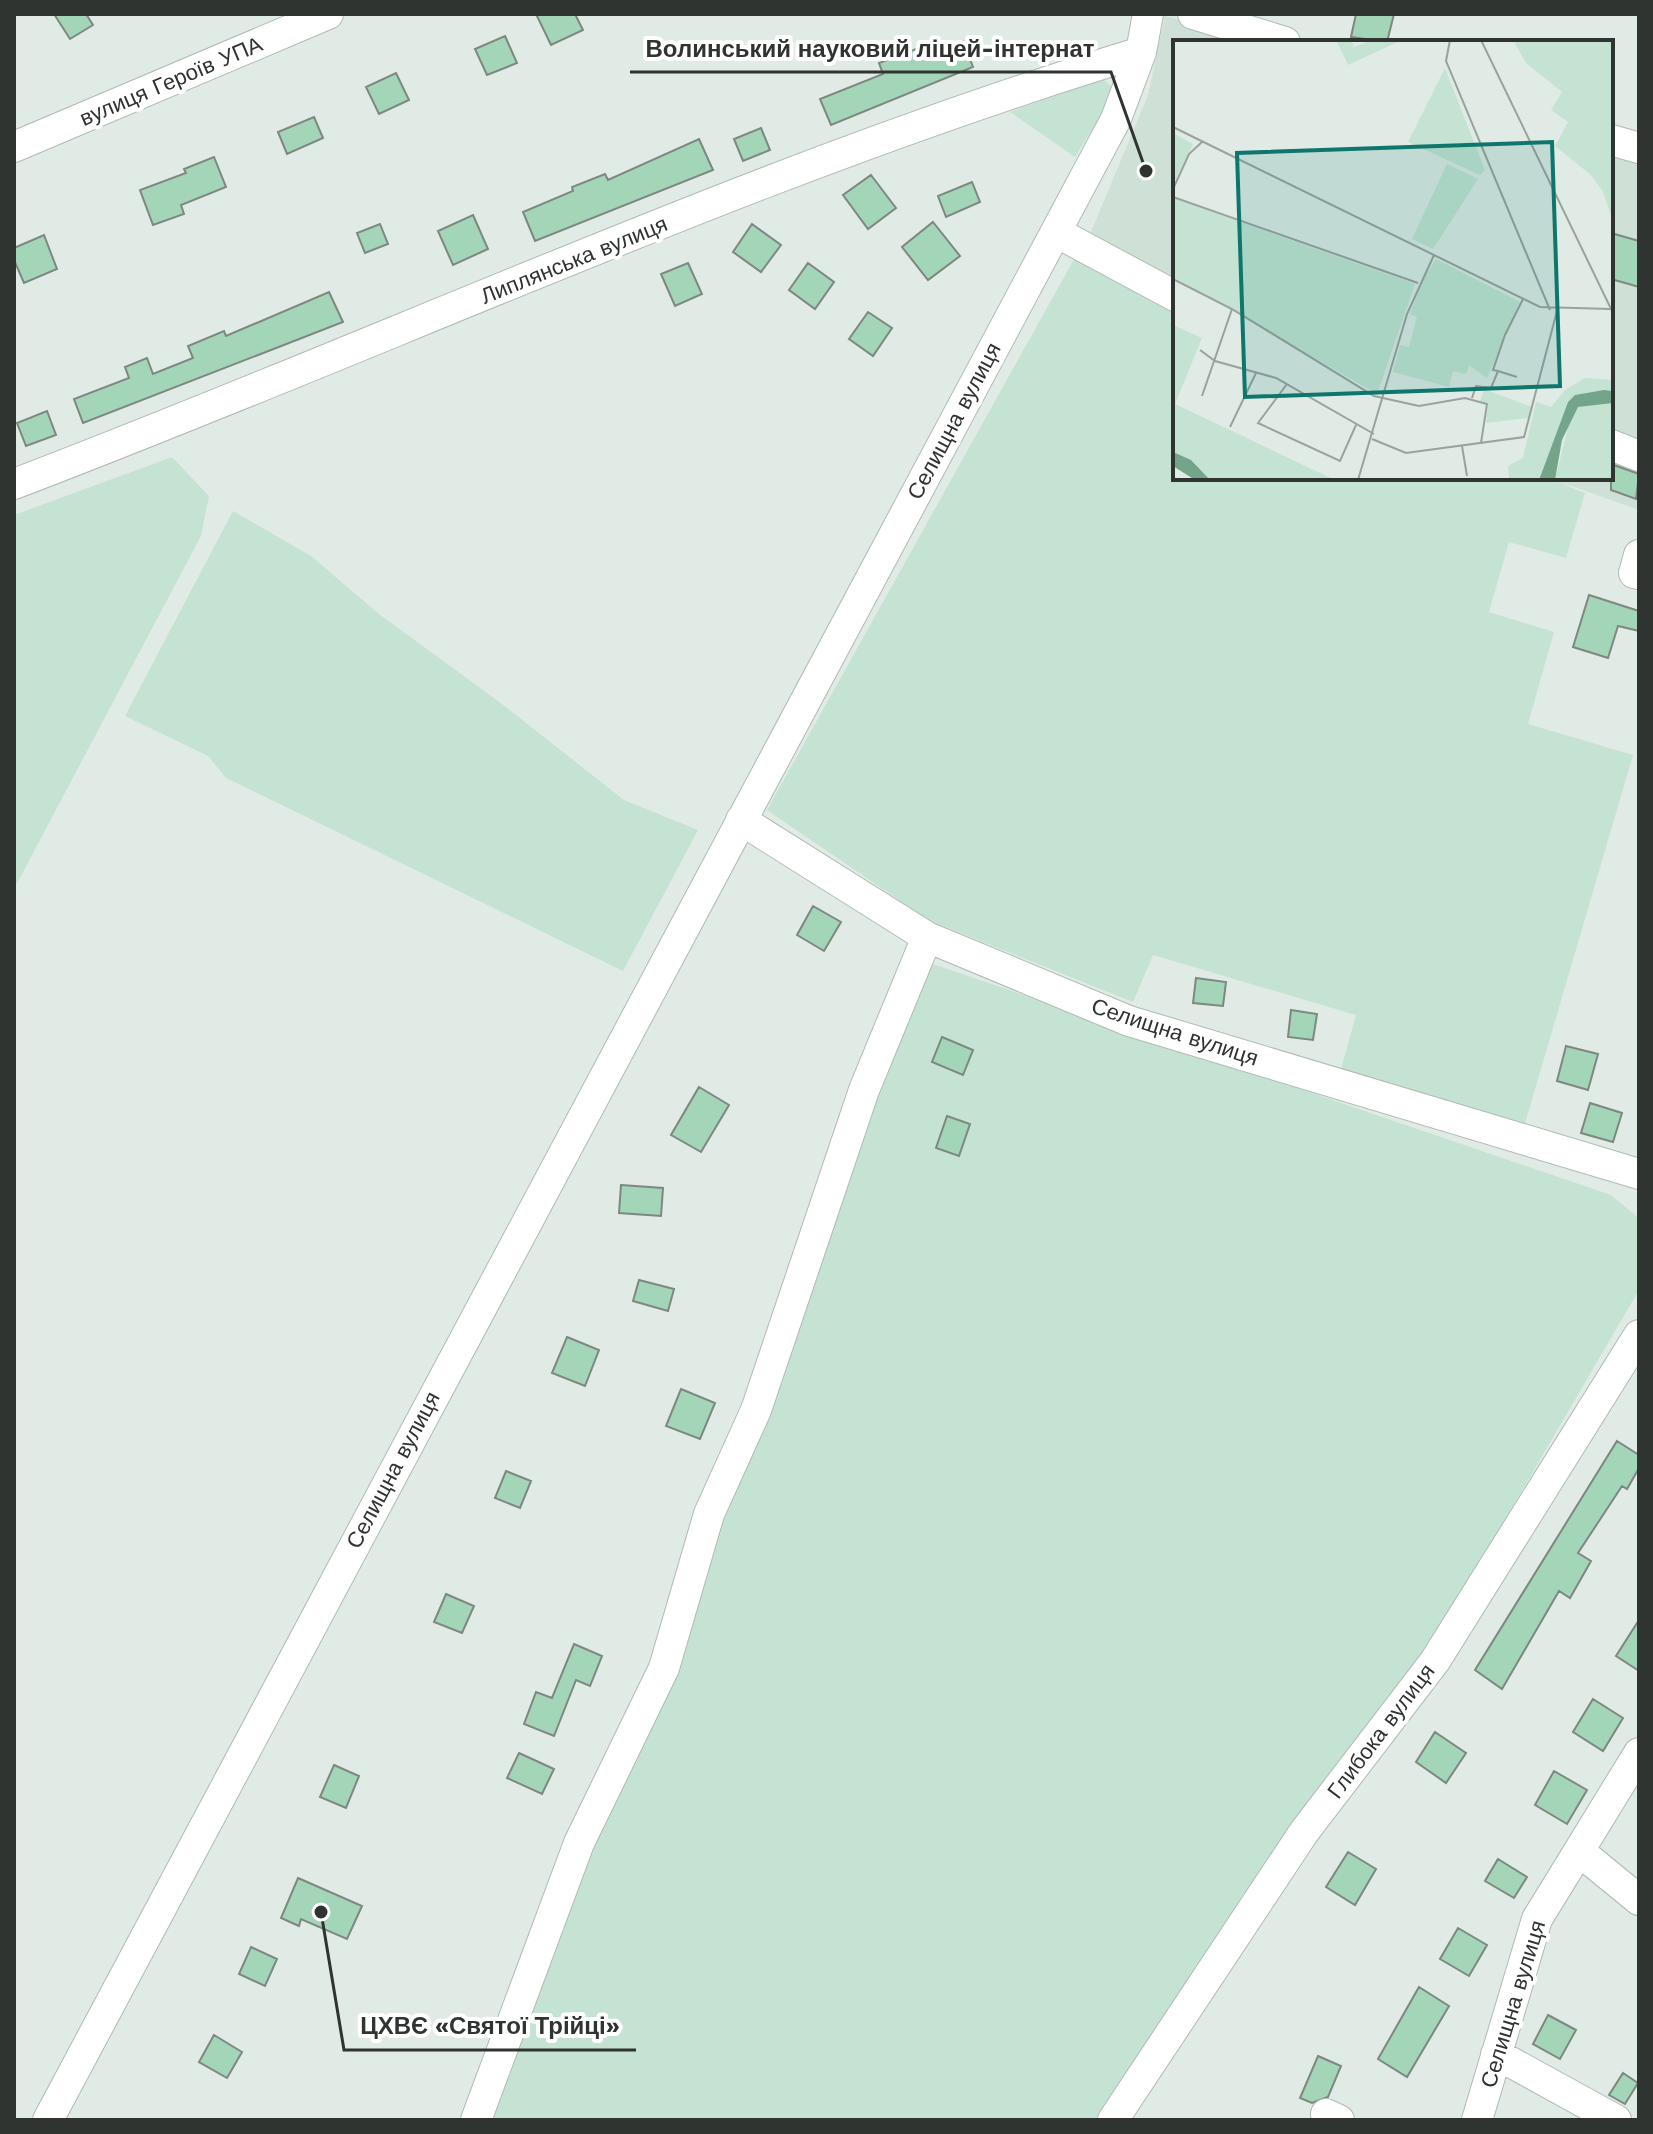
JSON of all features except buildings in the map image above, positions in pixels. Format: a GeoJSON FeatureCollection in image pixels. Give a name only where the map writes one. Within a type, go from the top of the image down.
{"type":"FeatureCollection","features":[{"type":"Feature","properties":{"kind":"street","name":"вулиця Героїв УПА"},"geometry":{"type":"LineString","coordinates":[[14,147],[328,14]]}},
{"type":"Feature","properties":{"kind":"street","name":"Селищна вулиця"},"geometry":{"type":"LineString","coordinates":[[48,2120],[1116,119],[1141,52],[1148,14]]}},
{"type":"Feature","properties":{"kind":"street"},"geometry":{"type":"LineString","coordinates":[[1193,14],[1278,40]]}},
{"type":"Feature","properties":{"kind":"street","name":"Липлянська вулиця"},"geometry":{"type":"LineString","coordinates":[[14,484],[220,406],[785,173],[1141,52]]}},
{"type":"Feature","properties":{"kind":"street"},"geometry":{"type":"LineString","coordinates":[[1613,141],[1639,148]]}},
{"type":"Feature","properties":{"kind":"street"},"geometry":{"type":"LineString","coordinates":[[1056,232],[1173,295]]}},
{"type":"Feature","properties":{"kind":"street"},"geometry":{"type":"LineString","coordinates":[[1613,446],[1639,456]]}},
{"type":"Feature","properties":{"kind":"street"},"geometry":{"type":"LineString","coordinates":[[1639,555],[1634,573],[1639,574]]}},
{"type":"Feature","properties":{"kind":"street","name":"Селищна вулиця"},"geometry":{"type":"LineString","coordinates":[[741,820],[927,937],[1129,1021],[1639,1174]]}},
{"type":"Feature","properties":{"kind":"street"},"geometry":{"type":"LineString","coordinates":[[476,2120],[579,1843],[664,1668],[709,1514],[756,1410],[864,1090],[927,937]]}},
{"type":"Feature","properties":{"kind":"street","name":"Глибока вулиця"},"geometry":{"type":"LineString","coordinates":[[1113,2120],[1304,1832],[1435,1661],[1639,1335]]}},
{"type":"Feature","properties":{"kind":"street","name":"Селищна вулиця"},"geometry":{"type":"LineString","coordinates":[[1477,2120],[1537,1919],[1639,1753]]}},
{"type":"Feature","properties":{"kind":"street"},"geometry":{"type":"LineString","coordinates":[[1579,1851],[1639,1900]]}},
{"type":"Feature","properties":{"kind":"street"},"geometry":{"type":"LineString","coordinates":[[1496,2054],[1616,2120]]}},
{"type":"Feature","properties":{"kind":"shaded area"},"geometry":{"type":"Polygon","coordinates":[[[1165,16],[1249,40],[1173,40],[1173,307],[1081,256],[1148,95],[1165,16]]]}},
{"type":"Feature","properties":{"kind":"shaded area"},"geometry":{"type":"Polygon","coordinates":[[[1613,146],[1639,153],[1639,510],[1555,480],[1613,480],[1613,146]]]}},
{"type":"Feature","properties":{"kind":"green space"},"geometry":{"type":"Polygon","coordinates":[[[1103,79],[1116,91],[1075,157],[1010,112],[1103,79]]]}},
{"type":"Feature","properties":{"kind":"green space"},"geometry":{"type":"Polygon","coordinates":[[[1077,254],[1173,307],[1173,480],[1554,480],[1585,493],[1566,558],[1509,542],[1489,612],[1554,632],[1528,724],[1633,755],[1524,1127],[1340,1073],[1356,1015],[1153,955],[1133,1002],[928,920],[767,810],[1077,254]]]}},
{"type":"Feature","properties":{"kind":"green space"},"geometry":{"type":"Polygon","coordinates":[[[172,457],[209,496],[201,536],[14,889],[14,515],[172,457]]]}},
{"type":"Feature","properties":{"kind":"green space"},"geometry":{"type":"Polygon","coordinates":[[[233,511],[311,556],[379,614],[502,704],[624,800],[698,830],[623,971],[226,778],[208,756],[125,716],[233,511]]]}},
{"type":"Feature","properties":{"kind":"green space"},"geometry":{"type":"Polygon","coordinates":[[[927,962],[1611,1195],[1639,1218],[1639,1290],[1429,1650],[1106,2120],[481,2120],[665,1672],[927,962]]]}},
{"type":"Feature","properties":{"kind":"place","name":"Волинський науковий ліцей-інтернат"},"geometry":{"type":"Point","coordinates":[1146,171]}},
{"type":"Feature","properties":{"kind":"place","name":"ЦХВЄ «Святої Трійці»"},"geometry":{"type":"Point","coordinates":[321,1912]}}]}
